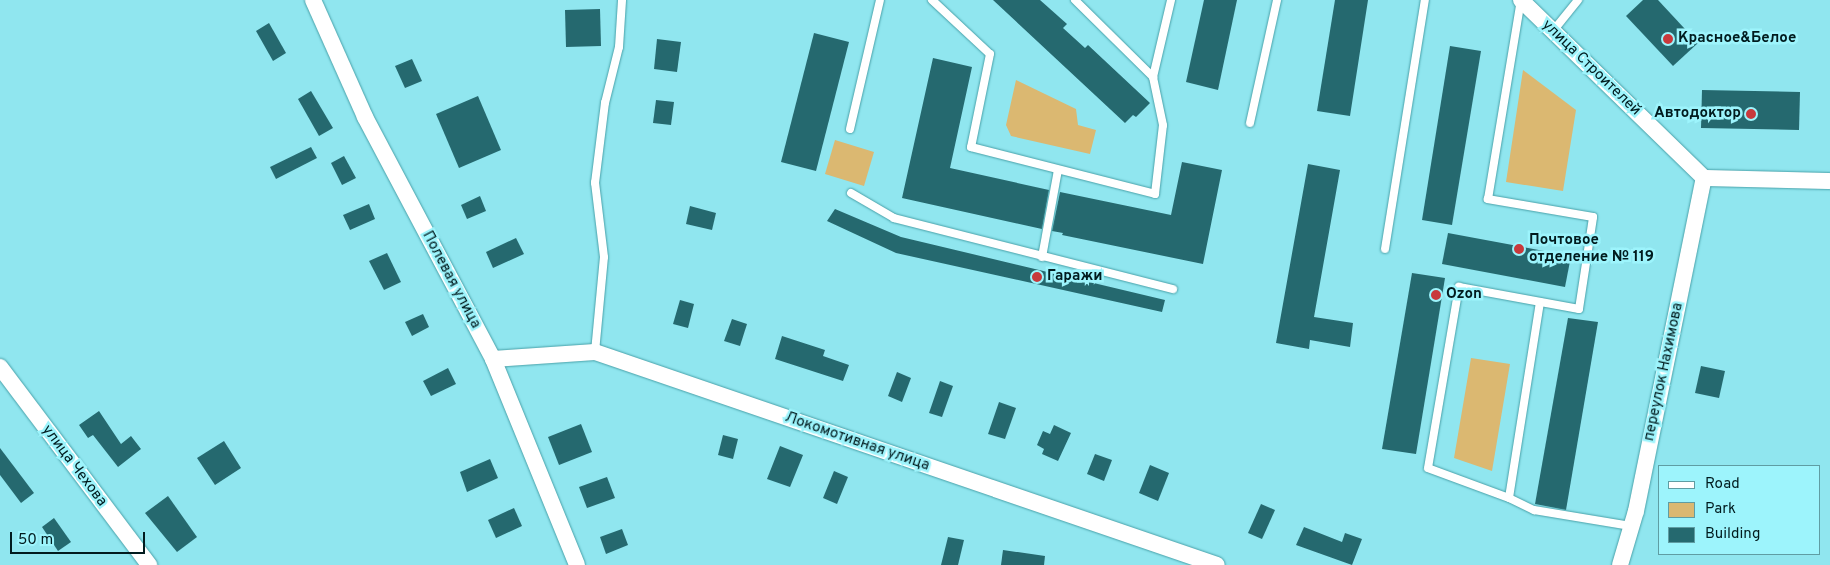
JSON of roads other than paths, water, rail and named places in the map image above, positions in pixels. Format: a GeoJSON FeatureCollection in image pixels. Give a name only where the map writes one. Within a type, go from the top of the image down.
{"type":"FeatureCollection","features":[{"type":"Feature","properties":{"kind":"street","name":"Полевая улица"},"geometry":{"type":"LineString","coordinates":[[313,0],[365,116],[493,359],[576,565]]}},
{"type":"Feature","properties":{"kind":"street","name":"улица Строителей"},"geometry":{"type":"LineString","coordinates":[[1521,0],[1704,178]]}},
{"type":"Feature","properties":{"kind":"street"},"geometry":{"type":"LineString","coordinates":[[1704,178],[1830,181]]}},
{"type":"Feature","properties":{"kind":"street","name":"переулок Нахимова"},"geometry":{"type":"LineString","coordinates":[[1620,565],[1631,526],[1704,178]]}},
{"type":"Feature","properties":{"kind":"street","name":"Локомотивная улица"},"geometry":{"type":"LineString","coordinates":[[493,359],[596,352],[1217,565]]}},
{"type":"Feature","properties":{"kind":"street","name":"улица Чехова"},"geometry":{"type":"LineString","coordinates":[[0,367],[149,565]]}},
{"type":"Feature","properties":{"kind":"lane"},"geometry":{"type":"LineString","coordinates":[[596,352],[604,257],[595,183],[605,103],[619,47],[622,0]]}},
{"type":"Feature","properties":{"kind":"lane"},"geometry":{"type":"LineString","coordinates":[[850,129],[880,0]]}},
{"type":"Feature","properties":{"kind":"lane"},"geometry":{"type":"LineString","coordinates":[[932,0],[990,54],[970,147],[1155,194],[1163,125],[1153,77],[1172,0]]}},
{"type":"Feature","properties":{"kind":"lane"},"geometry":{"type":"LineString","coordinates":[[1075,0],[1153,77]]}},
{"type":"Feature","properties":{"kind":"lane"},"geometry":{"type":"LineString","coordinates":[[1250,123],[1277,0]]}},
{"type":"Feature","properties":{"kind":"lane"},"geometry":{"type":"LineString","coordinates":[[1385,248],[1425,0]]}},
{"type":"Feature","properties":{"kind":"lane"},"geometry":{"type":"LineString","coordinates":[[1521,0],[1488,200],[1594,217],[1579,309],[1459,287],[1428,468],[1509,498],[1534,510],[1631,526]]}},
{"type":"Feature","properties":{"kind":"lane"},"geometry":{"type":"LineString","coordinates":[[1553,32],[1578,0]]}},
{"type":"Feature","properties":{"kind":"lane"},"geometry":{"type":"LineString","coordinates":[[1042,257],[1058,170]]}},
{"type":"Feature","properties":{"kind":"lane"},"geometry":{"type":"LineString","coordinates":[[851,194],[894,218],[1173,289]]}},
{"type":"Feature","properties":{"kind":"lane"},"geometry":{"type":"LineString","coordinates":[[1509,498],[1540,302]]}},
{"type":"Feature","properties":{"kind":"place","name":"Красное&Белое"},"geometry":{"type":"Point","coordinates":[1668,39]}},
{"type":"Feature","properties":{"kind":"place","name":"Автодоктор"},"geometry":{"type":"Point","coordinates":[1751,114]}},
{"type":"Feature","properties":{"kind":"place","name":"Почтовое отделение № 119"},"geometry":{"type":"Point","coordinates":[1519,249]}},
{"type":"Feature","properties":{"kind":"place","name":"Гаражи"},"geometry":{"type":"Point","coordinates":[1037,277]}},
{"type":"Feature","properties":{"kind":"place","name":"Ozon"},"geometry":{"type":"Point","coordinates":[1436,295]}}]}
